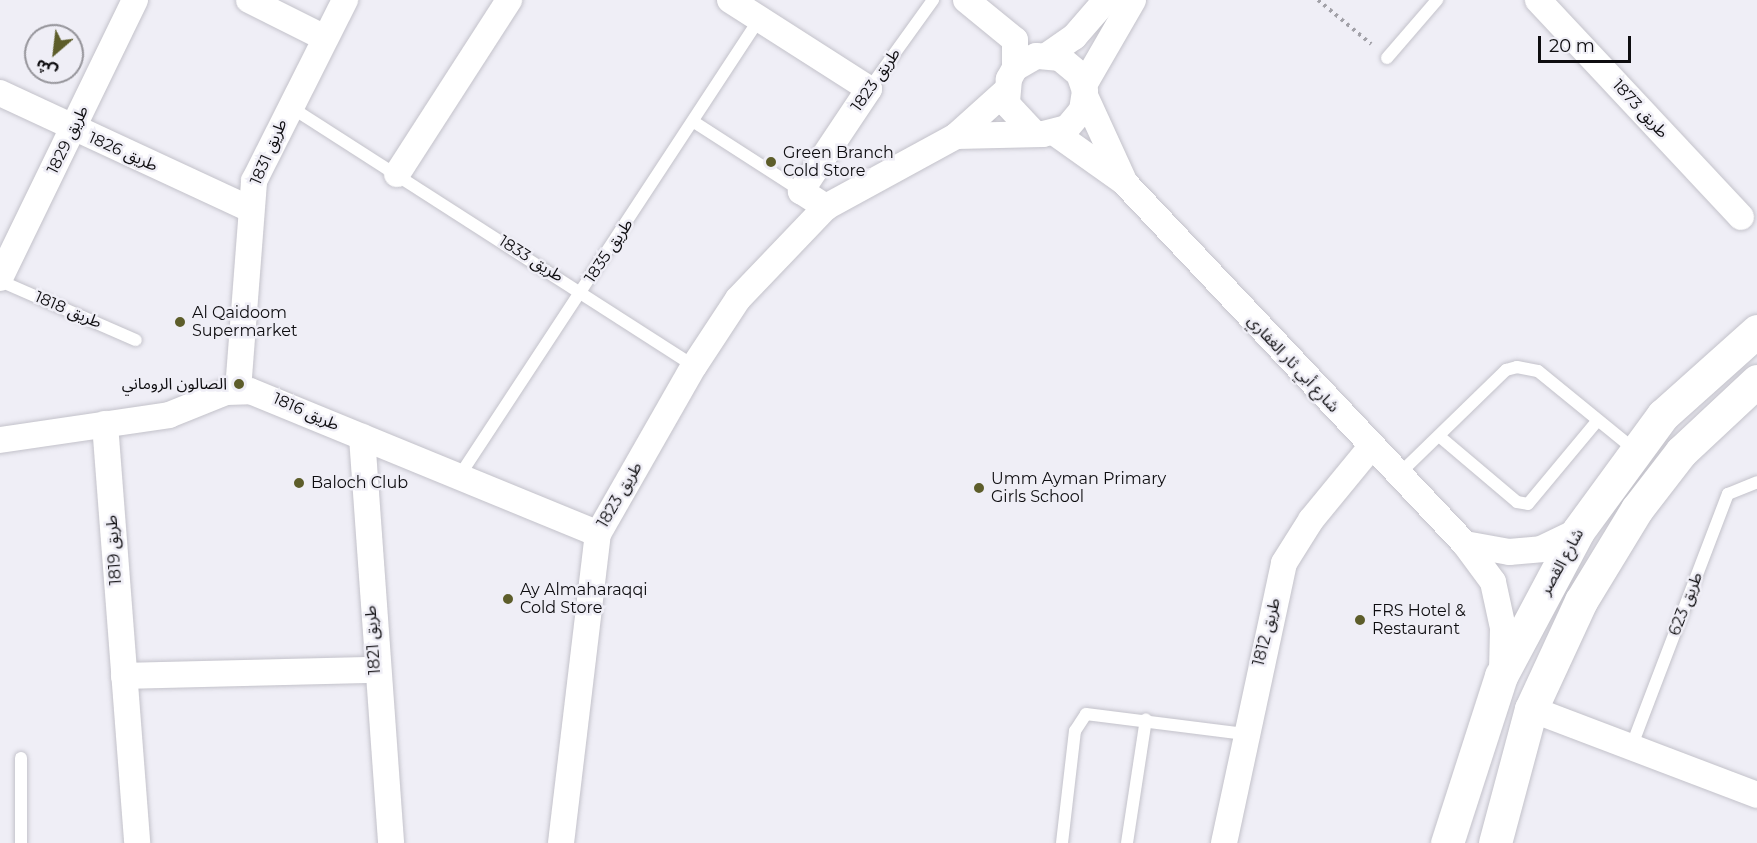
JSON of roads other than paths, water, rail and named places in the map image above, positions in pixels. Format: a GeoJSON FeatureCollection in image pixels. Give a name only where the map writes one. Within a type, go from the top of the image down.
{"type":"FeatureCollection","features":[{"type":"Feature","properties":{"kind":"main road","name":"شارع القصر"},"geometry":{"type":"LineString","coordinates":[[1447,843],[1501,676],[1578,531],[1663,415],[1757,331]]}},
{"type":"Feature","properties":{"kind":"main road"},"geometry":{"type":"LineString","coordinates":[[1495,843],[1531,709],[1581,601],[1637,509],[1681,452],[1757,381]]}},
{"type":"Feature","properties":{"kind":"street","name":"طريق 1829"},"geometry":{"type":"LineString","coordinates":[[0,280],[135,0]]}},
{"type":"Feature","properties":{"kind":"street"},"geometry":{"type":"LineString","coordinates":[[249,0],[325,38]]}},
{"type":"Feature","properties":{"kind":"street","name":"طريق 1831"},"geometry":{"type":"LineString","coordinates":[[238,390],[248,208],[265,152],[345,0]]}},
{"type":"Feature","properties":{"kind":"street"},"geometry":{"type":"LineString","coordinates":[[397,174],[509,0]]}},
{"type":"Feature","properties":{"kind":"street"},"geometry":{"type":"LineString","coordinates":[[730,0],[758,21],[869,89]]}},
{"type":"Feature","properties":{"kind":"street"},"geometry":{"type":"LineString","coordinates":[[966,0],[1015,40],[1015,68],[1006,91],[1012,116],[1043,132]]}},
{"type":"Feature","properties":{"kind":"street"},"geometry":{"type":"LineString","coordinates":[[1015,68],[1048,55],[1074,37],[1106,0]]}},
{"type":"Feature","properties":{"kind":"street"},"geometry":{"type":"LineString","coordinates":[[956,136],[1043,132],[1076,120],[1085,91],[1133,0]]}},
{"type":"Feature","properties":{"kind":"street","name":"طريق 1873"},"geometry":{"type":"LineString","coordinates":[[1538,0],[1741,217]]}},
{"type":"Feature","properties":{"kind":"street"},"geometry":{"type":"LineString","coordinates":[[1048,55],[1071,64],[1085,91]]}},
{"type":"Feature","properties":{"kind":"street","name":"طريق 1823"},"geometry":{"type":"LineString","coordinates":[[801,191],[869,89]]}},
{"type":"Feature","properties":{"kind":"street","name":"طريق 1823"},"geometry":{"type":"LineString","coordinates":[[561,843],[598,534],[694,366],[738,299],[826,207],[956,136],[1006,91]]}},
{"type":"Feature","properties":{"kind":"street","name":"شارع أبي ثار الغفاري"},"geometry":{"type":"LineString","coordinates":[[1085,91],[1124,182]]}},
{"type":"Feature","properties":{"kind":"street","name":"طريق 1826"},"geometry":{"type":"LineString","coordinates":[[0,93],[74,130],[248,208]]}},
{"type":"Feature","properties":{"kind":"street","name":"شارع أبي ثار الغفاري"},"geometry":{"type":"LineString","coordinates":[[1043,132],[1124,182],[1371,447],[1465,543],[1493,582],[1503,628],[1501,676]]}},
{"type":"Feature","properties":{"kind":"street"},"geometry":{"type":"LineString","coordinates":[[801,191],[826,207]]}},
{"type":"Feature","properties":{"kind":"street"},"geometry":{"type":"LineString","coordinates":[[0,440],[190,410],[238,390]]}},
{"type":"Feature","properties":{"kind":"street","name":"طريق 1816"},"geometry":{"type":"LineString","coordinates":[[238,390],[264,394],[458,479],[598,534]]}},
{"type":"Feature","properties":{"kind":"street","name":"طريق 1819"},"geometry":{"type":"LineString","coordinates":[[105,424],[137,843]]}},
{"type":"Feature","properties":{"kind":"street","name":"طريق 1821"},"geometry":{"type":"LineString","coordinates":[[362,437],[375,670],[391,843]]}},
{"type":"Feature","properties":{"kind":"street","name":"طريق 1812"},"geometry":{"type":"LineString","coordinates":[[1224,843],[1245,734],[1284,563],[1311,520],[1371,447]]}},
{"type":"Feature","properties":{"kind":"street"},"geometry":{"type":"LineString","coordinates":[[1465,543],[1509,552],[1530,550],[1578,531]]}},
{"type":"Feature","properties":{"kind":"street"},"geometry":{"type":"LineString","coordinates":[[124,676],[375,670]]}},
{"type":"Feature","properties":{"kind":"street"},"geometry":{"type":"LineString","coordinates":[[1531,709],[1632,744],[1757,795]]}},
{"type":"Feature","properties":{"kind":"lane","name":"طريق 1823"},"geometry":{"type":"LineString","coordinates":[[869,89],[933,0]]}},
{"type":"Feature","properties":{"kind":"lane"},"geometry":{"type":"LineString","coordinates":[[1387,58],[1437,0]]}},
{"type":"Feature","properties":{"kind":"lane","name":"طريق 1835"},"geometry":{"type":"LineString","coordinates":[[458,479],[694,122],[758,21]]}},
{"type":"Feature","properties":{"kind":"lane","name":"طريق 1833"},"geometry":{"type":"LineString","coordinates":[[289,106],[582,291],[694,366]]}},
{"type":"Feature","properties":{"kind":"lane"},"geometry":{"type":"LineString","coordinates":[[694,122],[801,191]]}},
{"type":"Feature","properties":{"kind":"lane","name":"طريق 1818"},"geometry":{"type":"LineString","coordinates":[[0,280],[136,340]]}},
{"type":"Feature","properties":{"kind":"lane"},"geometry":{"type":"LineString","coordinates":[[1398,475],[1506,370],[1517,367],[1538,371],[1636,450]]}},
{"type":"Feature","properties":{"kind":"lane"},"geometry":{"type":"LineString","coordinates":[[1439,436],[1517,502],[1528,504],[1598,420]]}},
{"type":"Feature","properties":{"kind":"lane","name":"طريق 623"},"geometry":{"type":"LineString","coordinates":[[1632,744],[1728,494],[1757,482]]}},
{"type":"Feature","properties":{"kind":"lane"},"geometry":{"type":"LineString","coordinates":[[1062,843],[1079,720],[1096,713],[1245,734]]}},
{"type":"Feature","properties":{"kind":"lane"},"geometry":{"type":"LineString","coordinates":[[1127,843],[1146,719]]}},
{"type":"Feature","properties":{"kind":"lane"},"geometry":{"type":"LineString","coordinates":[[21,758],[21,843]]}},
{"type":"Feature","properties":{"kind":"place","name":"Green Branch Cold Store"},"geometry":{"type":"Point","coordinates":[771,162]}},
{"type":"Feature","properties":{"kind":"place","name":"Al Qaidoom Supermarket"},"geometry":{"type":"Point","coordinates":[180,322]}},
{"type":"Feature","properties":{"kind":"place","name":"الصالون الروماني"},"geometry":{"type":"Point","coordinates":[239,384]}},
{"type":"Feature","properties":{"kind":"place","name":"Baloch Club"},"geometry":{"type":"Point","coordinates":[299,483]}},
{"type":"Feature","properties":{"kind":"place","name":"Umm Ayman Primary Girls School"},"geometry":{"type":"Point","coordinates":[979,488]}},
{"type":"Feature","properties":{"kind":"place","name":"Ay Almaharaqqi Cold Store"},"geometry":{"type":"Point","coordinates":[508,599]}},
{"type":"Feature","properties":{"kind":"place","name":"FRS Hotel & Restaurant"},"geometry":{"type":"Point","coordinates":[1360,620]}}]}
